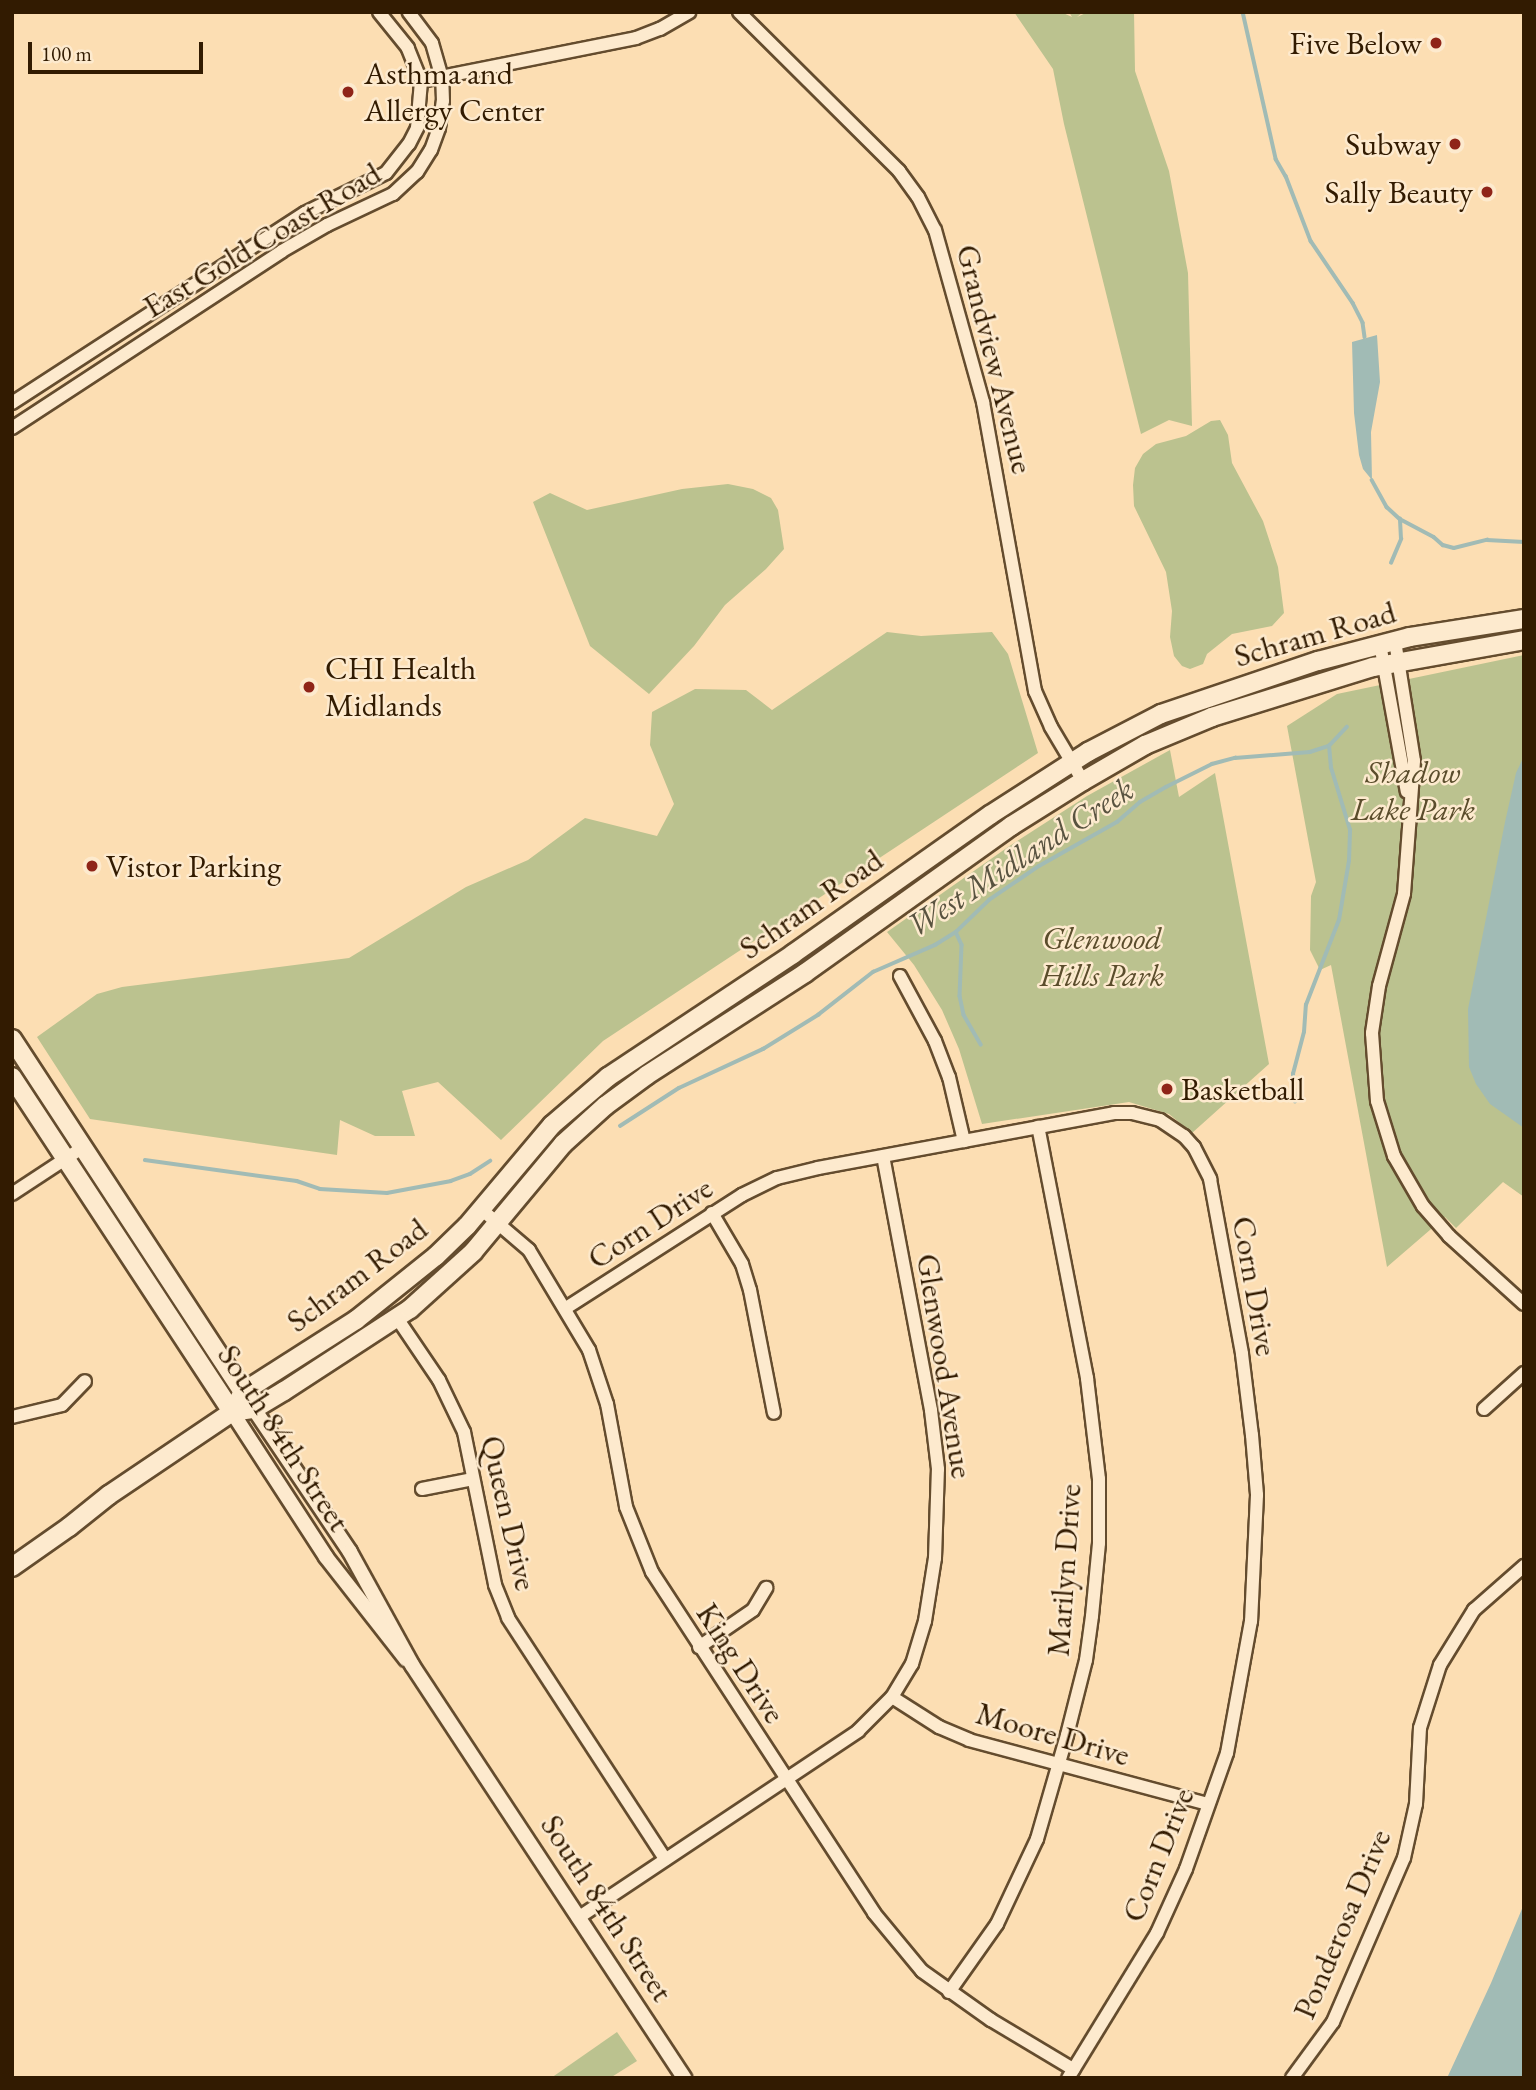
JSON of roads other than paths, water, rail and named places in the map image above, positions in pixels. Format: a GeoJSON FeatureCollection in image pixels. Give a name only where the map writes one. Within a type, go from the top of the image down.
{"type":"FeatureCollection","features":[{"type":"Feature","properties":{"kind":"main road","name":"Schram Road"},"geometry":{"type":"LineString","coordinates":[[232,1412],[243,1392],[387,1297],[436,1256],[481,1209],[552,1125],[627,1062],[793,954],[990,815],[1072,762],[1131,728],[1183,705],[1387,642],[1524,619]]}},
{"type":"Feature","properties":{"kind":"main road","name":"Schram Road"},"geometry":{"type":"LineString","coordinates":[[12,1567],[109,1495],[232,1412],[254,1409],[397,1318],[451,1273],[564,1144],[625,1091],[787,985],[1011,826],[1083,781],[1178,730],[1392,663],[1524,640]]}},
{"type":"Feature","properties":{"kind":"main road","name":"South 84th Street"},"geometry":{"type":"LineString","coordinates":[[12,1039],[254,1409]]}},
{"type":"Feature","properties":{"kind":"main road","name":"South 84th Street"},"geometry":{"type":"LineString","coordinates":[[12,1077],[232,1412]]}},
{"type":"Feature","properties":{"kind":"street"},"geometry":{"type":"LineString","coordinates":[[379,12],[408,48],[421,81],[636,38],[660,29],[689,12]]}},
{"type":"Feature","properties":{"kind":"street","name":"East Gold Coast Road"},"geometry":{"type":"LineString","coordinates":[[12,428],[255,269],[327,225],[393,194],[417,172],[431,150],[439,128],[442,78],[432,43],[409,12]]}},
{"type":"Feature","properties":{"kind":"street","name":"Grandview Avenue"},"geometry":{"type":"LineString","coordinates":[[739,12],[899,171],[918,197],[935,230],[948,268],[966,350],[983,402],[1035,691],[1051,727],[1083,781]]}},
{"type":"Feature","properties":{"kind":"street","name":"East Gold Coast Road"},"geometry":{"type":"LineString","coordinates":[[12,403],[243,251],[305,213],[386,173],[410,144],[417,128],[421,81]]}},
{"type":"Feature","properties":{"kind":"street"},"geometry":{"type":"LineString","coordinates":[[243,251],[255,269]]}},
{"type":"Feature","properties":{"kind":"street"},"geometry":{"type":"LineString","coordinates":[[1387,642],[1411,813],[1404,894],[1379,986],[1372,1033],[1377,1101],[1394,1156],[1423,1206],[1449,1236],[1524,1304]]}},
{"type":"Feature","properties":{"kind":"street"},"geometry":{"type":"LineString","coordinates":[[900,976],[935,1041],[948,1077],[964,1141]]}},
{"type":"Feature","properties":{"kind":"street","name":"Corn Drive"},"geometry":{"type":"LineString","coordinates":[[566,1308],[712,1213],[777,1178],[1114,1113],[1146,1115],[1184,1136],[1203,1161],[1210,1179],[1242,1354],[1257,1495],[1252,1608],[1241,1688],[1227,1753],[1186,1869],[1157,1933],[1070,2073]]}},
{"type":"Feature","properties":{"kind":"street","name":"Marilyn Drive"},"geometry":{"type":"LineString","coordinates":[[950,1992],[980,1951],[1012,1896],[1037,1839],[1059,1765],[1089,1639],[1099,1544],[1099,1479],[1087,1378],[1038,1127]]}},
{"type":"Feature","properties":{"kind":"street"},"geometry":{"type":"LineString","coordinates":[[12,1194],[82,1148]]}},
{"type":"Feature","properties":{"kind":"street","name":"Glenwood Avenue"},"geometry":{"type":"LineString","coordinates":[[578,1918],[858,1731],[892,1697],[912,1664],[925,1621],[935,1558],[938,1469],[931,1410],[883,1156]]}},
{"type":"Feature","properties":{"kind":"street","name":"King Drive"},"geometry":{"type":"LineString","coordinates":[[481,1209],[529,1250],[589,1350],[603,1389],[622,1493],[637,1539],[652,1572],[785,1780],[896,1942],[922,1971],[1070,2073]]}},
{"type":"Feature","properties":{"kind":"street"},"geometry":{"type":"LineString","coordinates":[[712,1213],[742,1264],[750,1290],[774,1413]]}},
{"type":"Feature","properties":{"kind":"street","name":"Queen Drive"},"geometry":{"type":"LineString","coordinates":[[397,1318],[439,1380],[464,1432],[495,1585],[508,1618],[665,1859]]}},
{"type":"Feature","properties":{"kind":"street"},"geometry":{"type":"LineString","coordinates":[[1484,1409],[1524,1373]]}},
{"type":"Feature","properties":{"kind":"street"},"geometry":{"type":"LineString","coordinates":[[12,1417],[62,1405],[85,1381]]}},
{"type":"Feature","properties":{"kind":"street","name":"South 84th Street"},"geometry":{"type":"LineString","coordinates":[[254,1409],[350,1552],[412,1665],[684,2078]]}},
{"type":"Feature","properties":{"kind":"street","name":"South 84th Street"},"geometry":{"type":"LineString","coordinates":[[232,1412],[326,1557],[396,1651],[412,1665]]}},
{"type":"Feature","properties":{"kind":"street"},"geometry":{"type":"LineString","coordinates":[[422,1489],[473,1479]]}},
{"type":"Feature","properties":{"kind":"street","name":"Ponderosa Drive"},"geometry":{"type":"LineString","coordinates":[[1292,2078],[1317,2048],[1333,2022],[1404,1858],[1416,1804],[1420,1728],[1440,1665],[1455,1636],[1474,1610],[1524,1566]]}},
{"type":"Feature","properties":{"kind":"street"},"geometry":{"type":"LineString","coordinates":[[699,1647],[753,1610],[766,1588]]}},
{"type":"Feature","properties":{"kind":"street","name":"Moore Drive"},"geometry":{"type":"LineString","coordinates":[[892,1697],[939,1727],[969,1741],[1208,1804]]}},
{"type":"Feature","properties":{"kind":"water"},"geometry":{"type":"Polygon","coordinates":[[[1377,335],[1380,382],[1371,432],[1372,480],[1363,469],[1359,455],[1354,413],[1352,342],[1377,335]]]}},
{"type":"Feature","properties":{"kind":"water"},"geometry":{"type":"Polygon","coordinates":[[[1524,756],[1524,1128],[1490,1104],[1476,1084],[1469,1067],[1468,1009],[1505,822],[1516,773],[1524,756]]]}},
{"type":"Feature","properties":{"kind":"water"},"geometry":{"type":"Polygon","coordinates":[[[1524,1904],[1524,2078],[1447,2078],[1491,1983],[1524,1904]]]}},
{"type":"Feature","properties":{"kind":"waterway"},"geometry":{"type":"LineString","coordinates":[[1243,12],[1276,159],[1286,176],[1311,241],[1353,303],[1363,323],[1365,337]]}},
{"type":"Feature","properties":{"kind":"waterway"},"geometry":{"type":"LineString","coordinates":[[1372,480],[1387,507],[1400,519],[1434,537],[1443,545],[1454,548],[1487,540],[1524,542]]}},
{"type":"Feature","properties":{"kind":"waterway","name":"West Midland Creek"},"geometry":{"type":"LineString","coordinates":[[1391,563],[1401,539],[1400,519]]}},
{"type":"Feature","properties":{"kind":"waterway","name":"West Midland Creek"},"geometry":{"type":"LineString","coordinates":[[620,1126],[679,1088],[763,1049],[818,1015],[873,972],[935,945],[956,932],[989,900],[1039,866],[1117,822],[1140,802],[1166,787],[1212,764],[1235,758],[1310,752],[1329,746],[1347,727]]}},
{"type":"Feature","properties":{"kind":"waterway"},"geometry":{"type":"LineString","coordinates":[[1295,1102],[1293,1074],[1304,1032],[1306,1005],[1339,920],[1349,861],[1350,830],[1331,768],[1329,746]]}},
{"type":"Feature","properties":{"kind":"waterway"},"geometry":{"type":"LineString","coordinates":[[956,932],[962,945],[960,996],[964,1015],[981,1045]]}},
{"type":"Feature","properties":{"kind":"waterway","name":"West Midland Creek"},"geometry":{"type":"LineString","coordinates":[[145,1160],[297,1181],[320,1189],[387,1193],[451,1181],[470,1174],[490,1161]]}},
{"type":"Feature","properties":{"kind":"place","name":"Five Below"},"geometry":{"type":"Point","coordinates":[1436,43]}},
{"type":"Feature","properties":{"kind":"place","name":"Asthma and Allergy Center"},"geometry":{"type":"Point","coordinates":[348,92]}},
{"type":"Feature","properties":{"kind":"place","name":"Subway"},"geometry":{"type":"Point","coordinates":[1455,144]}},
{"type":"Feature","properties":{"kind":"place","name":"Sally Beauty"},"geometry":{"type":"Point","coordinates":[1487,192]}},
{"type":"Feature","properties":{"kind":"place","name":"CHI Health Midlands"},"geometry":{"type":"Point","coordinates":[309,687]}},
{"type":"Feature","properties":{"kind":"place","name":"Vistor Parking"},"geometry":{"type":"Point","coordinates":[92,866]}},
{"type":"Feature","properties":{"kind":"place","name":"Basketball"},"geometry":{"type":"Point","coordinates":[1167,1089]}},
{"type":"Feature","properties":{"kind":"park label","name":"Shadow Lake Park"},"geometry":{"type":"Point","coordinates":[1413,792]}},
{"type":"Feature","properties":{"kind":"park label","name":"Glenwood Hills Park"},"geometry":{"type":"Point","coordinates":[1102,958]}}]}
